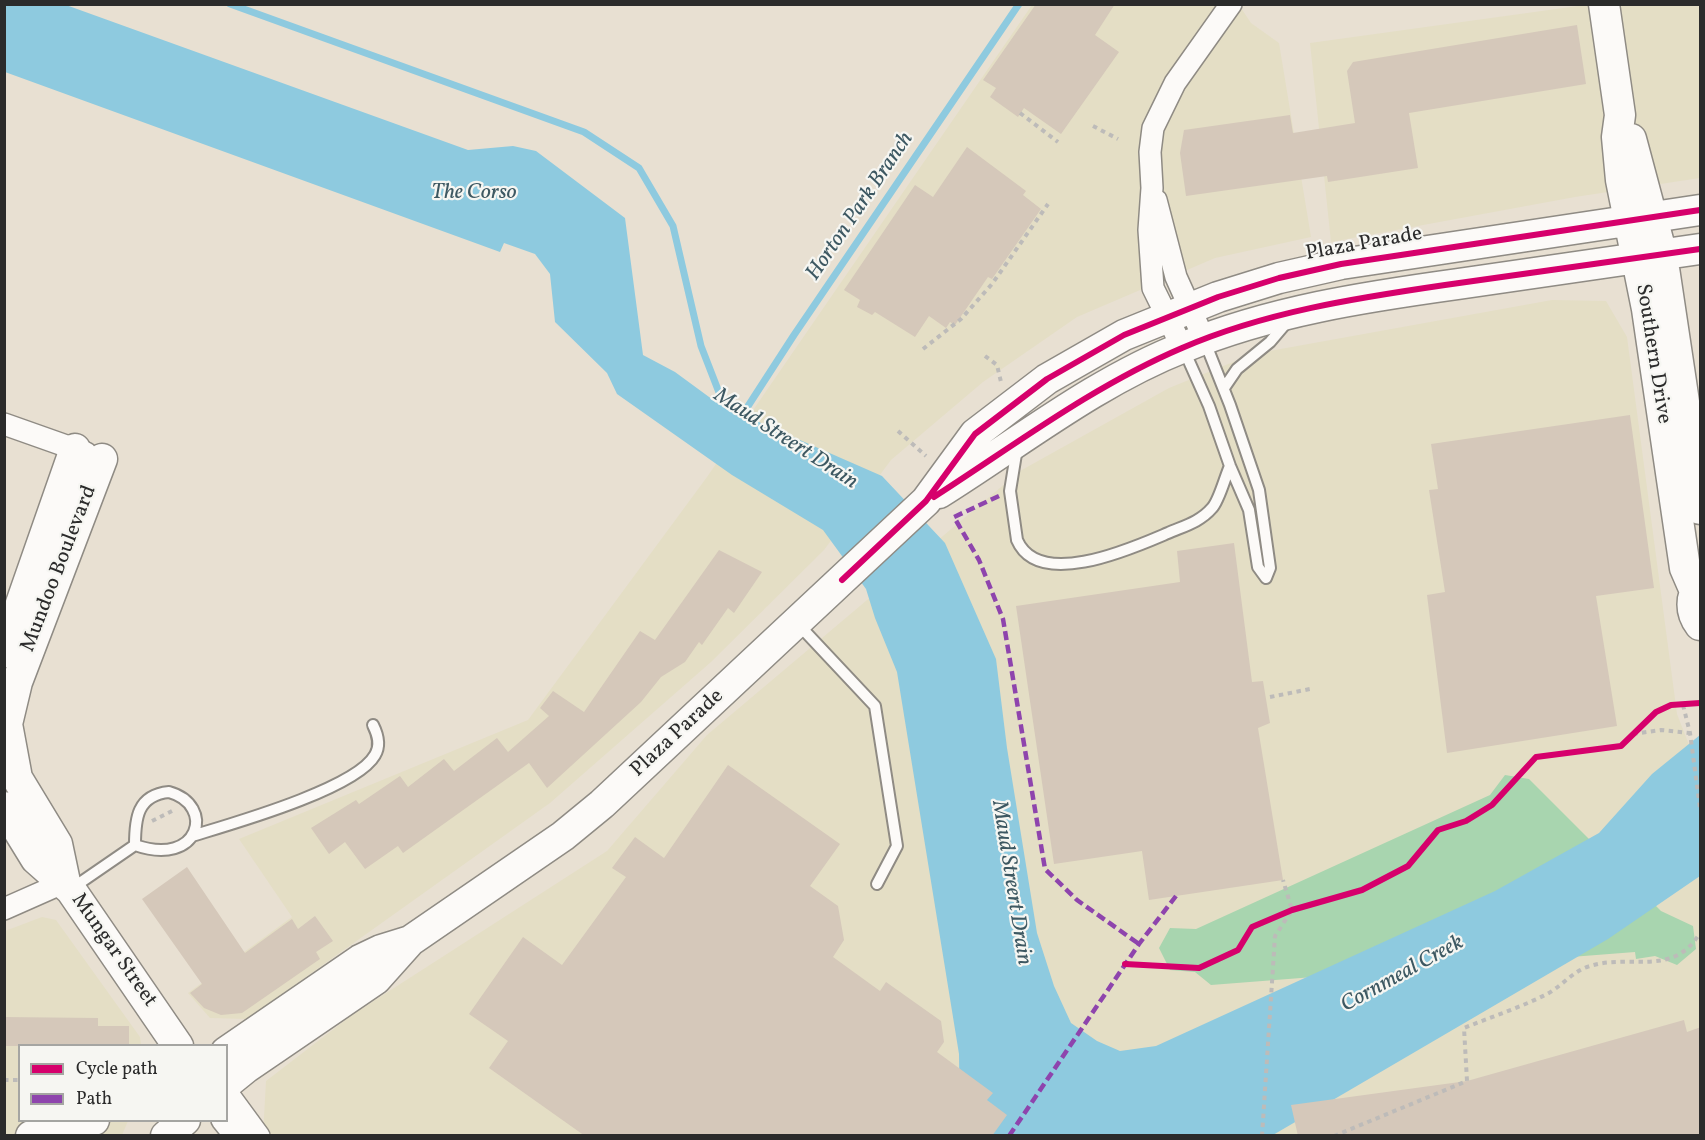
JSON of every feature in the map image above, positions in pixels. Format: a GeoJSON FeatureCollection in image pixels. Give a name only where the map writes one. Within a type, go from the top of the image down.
{"type":"FeatureCollection","features":[{"type":"Feature","properties":{"kind":"main road","name":"Southern Drive"},"geometry":{"type":"LineString","coordinates":[[1604,4],[1620,115],[1629,134],[1641,218],[1701,509]]}},
{"type":"Feature","properties":{"kind":"main road","name":"Plaza Parade"},"geometry":{"type":"LineString","coordinates":[[228,1082],[376,979],[411,941],[563,836],[602,804],[926,501],[975,434],[1047,379],[1124,335],[1180,311],[1279,278],[1341,264],[1701,210]]}},
{"type":"Feature","properties":{"kind":"main road","name":"Plaza Parade"},"geometry":{"type":"LineString","coordinates":[[926,501],[1111,384],[1193,343],[1296,310],[1374,296],[1701,249]]}},
{"type":"Feature","properties":{"kind":"main road","name":"Southern Drive"},"geometry":{"type":"LineString","coordinates":[[1650,256],[1647,309],[1685,568],[1698,587],[1692,609],[1701,625]]}},
{"type":"Feature","properties":{"kind":"main road","name":"Mundoo Boulevard"},"geometry":{"type":"LineString","coordinates":[[4,652],[88,454]]}},
{"type":"Feature","properties":{"kind":"main road","name":"Mundoo Boulevard"},"geometry":{"type":"LineString","coordinates":[[68,886],[57,844],[17,778],[6,724],[88,454]]}},
{"type":"Feature","properties":{"kind":"main road"},"geometry":{"type":"LineString","coordinates":[[4,807],[36,859],[68,886]]}},
{"type":"Feature","properties":{"kind":"main road","name":"Mungar Street"},"geometry":{"type":"LineString","coordinates":[[68,886],[177,1044]]}},
{"type":"Feature","properties":{"kind":"main road","name":"Plaza Parade"},"geometry":{"type":"LineString","coordinates":[[228,1051],[360,960],[381,950],[411,941]]}},
{"type":"Feature","properties":{"kind":"main road"},"geometry":{"type":"LineString","coordinates":[[31,1136],[86,1122]]}},
{"type":"Feature","properties":{"kind":"main road"},"geometry":{"type":"LineString","coordinates":[[166,1136],[183,1122]]}},
{"type":"Feature","properties":{"kind":"street"},"geometry":{"type":"LineString","coordinates":[[1193,343],[1180,311],[1154,288],[1149,230],[1152,188],[1149,152],[1153,128],[1175,83],[1225,7]]}},
{"type":"Feature","properties":{"kind":"street"},"geometry":{"type":"LineString","coordinates":[[4,424],[88,454]]}},
{"type":"Feature","properties":{"kind":"street","name":"Mungar Street"},"geometry":{"type":"LineString","coordinates":[[4,909],[68,886]]}},
{"type":"Feature","properties":{"kind":"street"},"geometry":{"type":"LineString","coordinates":[[228,1094],[259,1136]]}},
{"type":"Feature","properties":{"kind":"street"},"geometry":{"type":"LineString","coordinates":[[224,1122],[234,1136]]}},
{"type":"Feature","properties":{"kind":"lane"},"geometry":{"type":"LineString","coordinates":[[1224,388],[1237,369],[1270,342],[1296,310]]}},
{"type":"Feature","properties":{"kind":"lane"},"geometry":{"type":"LineString","coordinates":[[1193,343],[1224,388],[1259,490],[1269,568],[1266,578],[1258,567],[1249,510],[1230,466],[1209,406],[1193,343]]}},
{"type":"Feature","properties":{"kind":"lane"},"geometry":{"type":"LineString","coordinates":[[1017,442],[1016,469],[1010,491],[1017,540],[1020,546],[1032,556],[1046,562],[1060,564],[1073,564],[1133,549],[1191,525],[1213,507],[1230,466]]}},
{"type":"Feature","properties":{"kind":"lane"},"geometry":{"type":"LineString","coordinates":[[796,622],[875,705],[897,846],[877,884]]}},
{"type":"Feature","properties":{"kind":"lane"},"geometry":{"type":"LineString","coordinates":[[68,886],[135,845],[168,852],[177,850],[192,837],[288,804],[353,776],[368,765],[376,754],[379,738],[373,725]]}},
{"type":"Feature","properties":{"kind":"lane"},"geometry":{"type":"LineString","coordinates":[[135,845],[138,812],[143,803],[159,793],[178,795],[187,801],[195,818],[192,837]]}},
{"type":"Feature","properties":{"kind":"path"},"geometry":{"type":"LineString","coordinates":[[1020,113],[1058,142]]}},
{"type":"Feature","properties":{"kind":"path"},"geometry":{"type":"LineString","coordinates":[[1092,126],[1118,139]]}},
{"type":"Feature","properties":{"kind":"path"},"geometry":{"type":"LineString","coordinates":[[922,349],[961,319],[984,293],[1048,204]]}},
{"type":"Feature","properties":{"kind":"path"},"geometry":{"type":"LineString","coordinates":[[985,356],[997,365],[1001,386]]}},
{"type":"Feature","properties":{"kind":"path"},"geometry":{"type":"LineString","coordinates":[[898,431],[926,456]]}},
{"type":"Feature","properties":{"kind":"path"},"geometry":{"type":"LineString","coordinates":[[1270,697],[1310,689]]}},
{"type":"Feature","properties":{"kind":"path"},"geometry":{"type":"LineString","coordinates":[[1671,705],[1692,704]]}},
{"type":"Feature","properties":{"kind":"path"},"geometry":{"type":"LineString","coordinates":[[1683,705],[1690,733],[1701,808]]}},
{"type":"Feature","properties":{"kind":"path"},"geometry":{"type":"LineString","coordinates":[[1627,740],[1641,727]]}},
{"type":"Feature","properties":{"kind":"path"},"geometry":{"type":"LineString","coordinates":[[1633,734],[1661,730],[1690,733]]}},
{"type":"Feature","properties":{"kind":"path"},"geometry":{"type":"LineString","coordinates":[[1262,1136],[1275,936],[1292,910],[1283,880]]}},
{"type":"Feature","properties":{"kind":"path"},"geometry":{"type":"LineString","coordinates":[[1282,915],[1301,909]]}},
{"type":"Feature","properties":{"kind":"path"},"geometry":{"type":"LineString","coordinates":[[1334,1136],[1467,1081],[1464,1028],[1547,994],[1586,967],[1622,961],[1659,963],[1682,954],[1701,933]]}},
{"type":"Feature","properties":{"kind":"shaded area"},"geometry":{"type":"Polygon","coordinates":[[[1032,5],[1239,5],[1251,23],[1279,43],[1311,237],[1215,258],[1077,317],[983,382],[891,460],[824,550],[711,662],[550,803],[247,1019],[210,1018],[188,993],[292,917],[239,839],[528,720],[707,477],[1032,5]]]}},
{"type":"Feature","properties":{"kind":"shaded area"},"geometry":{"type":"Polygon","coordinates":[[[1585,5],[1700,5],[1700,178],[1575,197],[1331,242],[1310,43],[1585,5]]]}},
{"type":"Feature","properties":{"kind":"shaded area"},"geometry":{"type":"Polygon","coordinates":[[[1552,300],[1606,301],[1627,337],[1677,714],[1700,773],[1700,1135],[263,1136],[266,1081],[352,1015],[607,851],[707,735],[1020,471],[1169,388],[1253,354],[1552,300]]]}},
{"type":"Feature","properties":{"kind":"shaded area"},"geometry":{"type":"Polygon","coordinates":[[[42,917],[56,920],[140,1037],[141,1044],[18,1044],[18,1122],[128,1122],[122,1135],[5,1136],[5,931],[42,917]]]}},
{"type":"Feature","properties":{"kind":"green space"},"geometry":{"type":"Polygon","coordinates":[[[1505,775],[1529,779],[1661,911],[1693,926],[1696,949],[1677,965],[1655,956],[1636,959],[1635,952],[1211,985],[1195,972],[1170,970],[1159,948],[1170,928],[1196,929],[1490,795],[1505,775]]]}},
{"type":"Feature","properties":{"kind":"water"},"geometry":{"type":"Polygon","coordinates":[[[4,5],[66,5],[468,150],[513,146],[536,151],[625,218],[643,355],[675,372],[720,405],[882,476],[945,543],[996,659],[1007,748],[1037,933],[1054,986],[1071,1023],[1097,1041],[1120,1051],[1156,1046],[1495,891],[1599,833],[1652,774],[1700,735],[1700,876],[1608,939],[1273,1135],[960,1135],[959,1054],[897,672],[866,589],[823,530],[732,475],[617,394],[607,373],[555,322],[550,274],[535,254],[504,243],[500,252],[5,72],[4,5]]]}},
{"type":"Feature","properties":{"kind":"building"},"geometry":{"type":"Polygon","coordinates":[[[1036,4],[1115,4],[1095,35],[1119,52],[1061,134],[1024,108],[1018,117],[990,97],[996,88],[983,80],[1036,4]]]}},
{"type":"Feature","properties":{"kind":"building"},"geometry":{"type":"Polygon","coordinates":[[[1577,25],[1586,84],[1409,113],[1418,168],[1328,182],[1327,176],[1186,196],[1180,153],[1184,130],[1290,115],[1293,133],[1355,123],[1347,71],[1353,62],[1577,25]]]}},
{"type":"Feature","properties":{"kind":"building"},"geometry":{"type":"Polygon","coordinates":[[[967,147],[1026,191],[1023,195],[1041,209],[992,279],[988,277],[955,325],[950,322],[946,328],[929,316],[915,337],[875,312],[872,315],[857,307],[860,300],[844,290],[915,185],[933,197],[967,147]]]}},
{"type":"Feature","properties":{"kind":"building"},"geometry":{"type":"Polygon","coordinates":[[[1630,415],[1654,588],[1596,596],[1617,726],[1447,753],[1427,595],[1445,592],[1429,490],[1438,489],[1431,444],[1630,415]]]}},
{"type":"Feature","properties":{"kind":"building"},"geometry":{"type":"Polygon","coordinates":[[[1234,543],[1252,682],[1263,681],[1270,723],[1258,728],[1283,880],[1149,900],[1142,851],[1054,864],[1016,606],[1180,582],[1177,551],[1234,543]]]}},
{"type":"Feature","properties":{"kind":"building"},"geometry":{"type":"Polygon","coordinates":[[[719,550],[762,572],[734,613],[728,608],[702,645],[699,642],[685,662],[661,677],[641,702],[547,788],[529,763],[403,853],[398,846],[365,869],[345,842],[329,854],[311,828],[356,800],[359,804],[400,776],[408,787],[444,759],[454,771],[497,738],[508,752],[549,716],[540,708],[553,691],[584,712],[640,631],[655,640],[719,550]]]}},
{"type":"Feature","properties":{"kind":"building"},"geometry":{"type":"Polygon","coordinates":[[[728,765],[840,844],[810,886],[838,906],[844,940],[833,957],[880,991],[886,982],[941,1021],[944,1042],[937,1052],[993,1093],[987,1100],[1007,1115],[992,1136],[585,1136],[489,1068],[508,1041],[469,1014],[523,937],[562,965],[626,877],[612,868],[635,837],[664,858],[728,765]]]}},
{"type":"Feature","properties":{"kind":"building"},"geometry":{"type":"Polygon","coordinates":[[[187,867],[245,953],[292,919],[298,929],[315,916],[333,941],[316,952],[320,959],[242,1013],[221,1015],[204,1008],[190,993],[202,984],[142,899],[187,867]]]}},
{"type":"Feature","properties":{"kind":"building"},"geometry":{"type":"Polygon","coordinates":[[[4,1017],[98,1018],[98,1026],[129,1026],[129,1044],[4,1046],[4,1017]]]}},
{"type":"Feature","properties":{"kind":"building"},"geometry":{"type":"Polygon","coordinates":[[[1684,1020],[1687,1032],[1701,1027],[1701,1136],[1298,1136],[1291,1105],[1467,1081],[1684,1020]]]}},
{"type":"Feature","properties":{"kind":"waterway","name":"Maud Streert Drain"},"geometry":{"type":"LineString","coordinates":[[230,4],[584,132],[639,168],[673,226],[701,346],[727,413]]}},
{"type":"Feature","properties":{"kind":"waterway","name":"Horton Park Branch"},"geometry":{"type":"LineString","coordinates":[[739,420],[794,335],[1019,4]]}},
{"type":"Feature","properties":{"kind":"marked path"},"geometry":{"type":"LineString","coordinates":[[999,496],[954,517],[979,560],[1003,619],[1045,869],[1077,900],[1139,944]]}},
{"type":"Feature","properties":{"kind":"marked path"},"geometry":{"type":"LineString","coordinates":[[1009,1136],[1139,944],[1176,896]]}},
{"type":"Feature","properties":{"kind":"cycle path"},"geometry":{"type":"LineString","coordinates":[[842,580],[926,501],[975,434],[1047,379],[1124,335],[1218,297],[1279,278],[1341,264],[1700,210]]}},
{"type":"Feature","properties":{"kind":"cycle path"},"geometry":{"type":"LineString","coordinates":[[934,497],[1086,398],[1149,363],[1213,335],[1278,316],[1378,295],[1700,249]]}},
{"type":"Feature","properties":{"kind":"cycle path"},"geometry":{"type":"LineString","coordinates":[[1125,964],[1199,968],[1238,950],[1252,927],[1292,910],[1362,890],[1408,866],[1438,830],[1466,821],[1492,805],[1536,757],[1621,746],[1656,712],[1671,705],[1700,703]]}},
{"type":"Feature","properties":{"kind":"water label","name":"The Corso"},"geometry":{"type":"Point","coordinates":[474,194]}},
{"type":"Feature","properties":{"kind":"water label","name":"Cornmeal Creek"},"geometry":{"type":"Point","coordinates":[1403,975]}}]}
